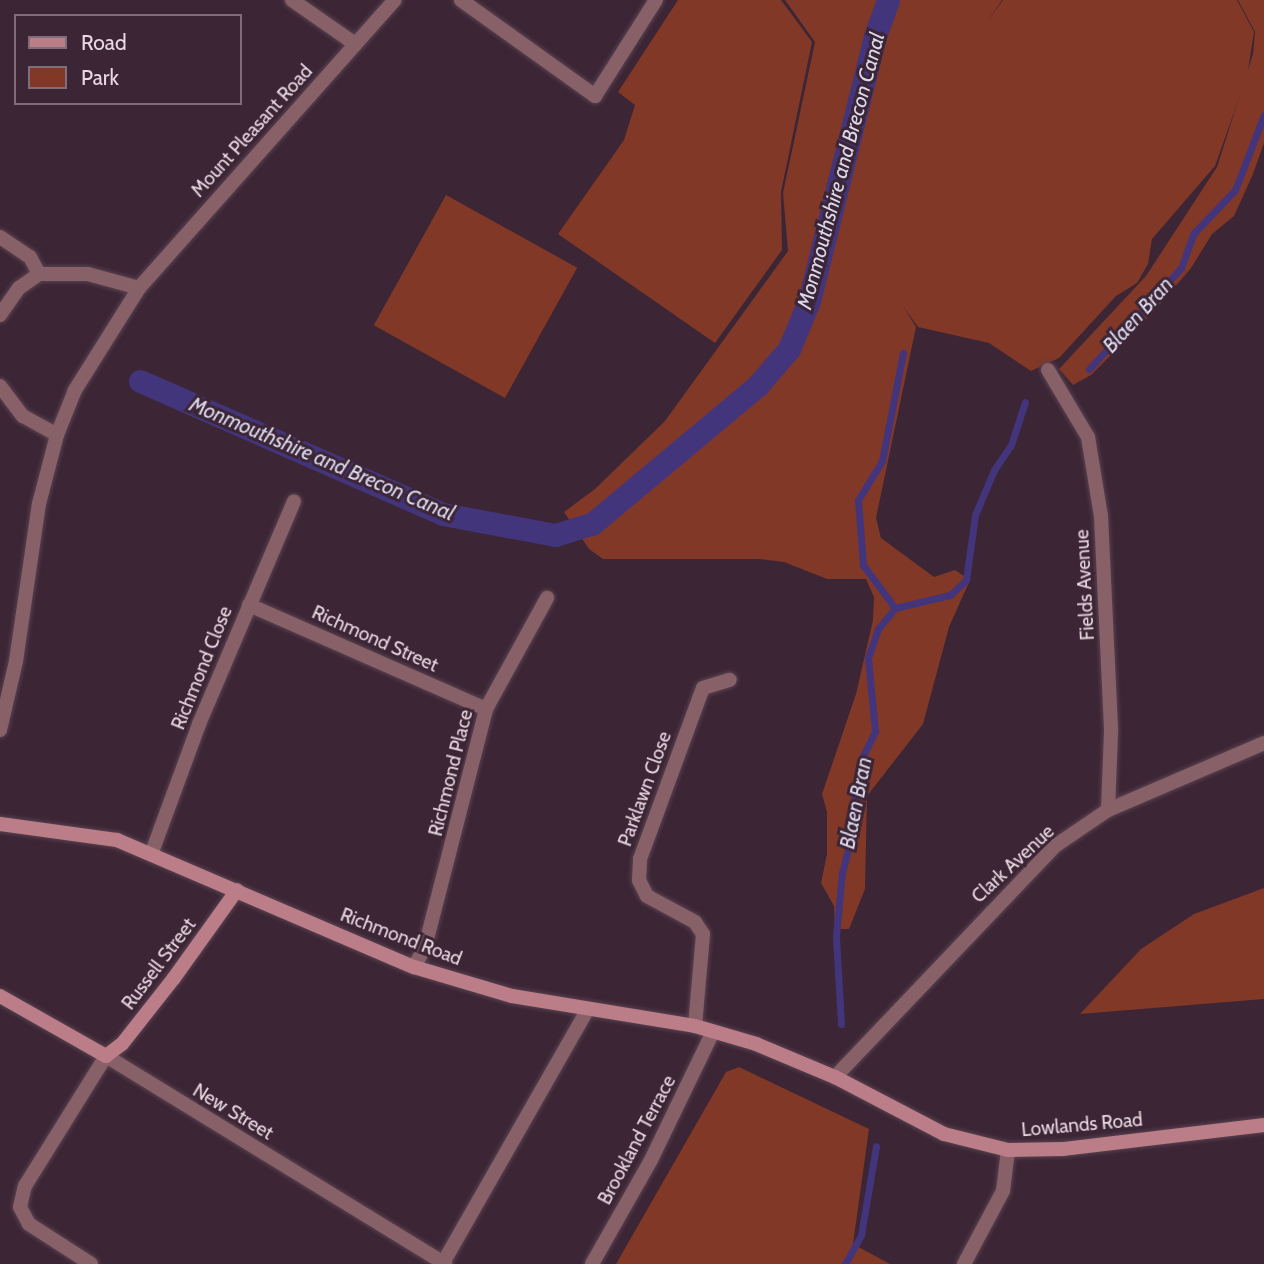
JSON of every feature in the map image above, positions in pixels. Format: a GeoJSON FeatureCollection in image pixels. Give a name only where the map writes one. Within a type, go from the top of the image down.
{"type":"FeatureCollection","features":[{"type":"Feature","properties":{"kind":"street"},"geometry":{"type":"LineString","coordinates":[[292,0],[355,44]]}},
{"type":"Feature","properties":{"kind":"street","name":"Mount Pleasant Road"},"geometry":{"type":"LineString","coordinates":[[0,730],[16,661],[39,504],[57,435],[97,350],[139,289],[395,0]]}},
{"type":"Feature","properties":{"kind":"street"},"geometry":{"type":"LineString","coordinates":[[461,0],[595,96],[656,0]]}},
{"type":"Feature","properties":{"kind":"street"},"geometry":{"type":"LineString","coordinates":[[0,237],[30,257],[38,274]]}},
{"type":"Feature","properties":{"kind":"street"},"geometry":{"type":"LineString","coordinates":[[0,315],[19,288],[38,274],[89,274],[139,289]]}},
{"type":"Feature","properties":{"kind":"street","name":"Fields Avenue"},"geometry":{"type":"LineString","coordinates":[[1048,370],[1088,437],[1101,516],[1111,732],[1108,810]]}},
{"type":"Feature","properties":{"kind":"street"},"geometry":{"type":"LineString","coordinates":[[0,386],[23,416],[57,435]]}},
{"type":"Feature","properties":{"kind":"street","name":"Richmond Close"},"geometry":{"type":"LineString","coordinates":[[152,852],[249,605],[294,501]]}},
{"type":"Feature","properties":{"kind":"street","name":"Richmond Place"},"geometry":{"type":"LineString","coordinates":[[414,967],[425,947],[486,709],[547,598]]}},
{"type":"Feature","properties":{"kind":"street","name":"Richmond Street"},"geometry":{"type":"LineString","coordinates":[[249,605],[486,709]]}},
{"type":"Feature","properties":{"kind":"street","name":"Parklawn Close"},"geometry":{"type":"LineString","coordinates":[[695,1026],[703,934],[695,922],[647,896],[639,880],[640,859],[703,688],[730,680]]}},
{"type":"Feature","properties":{"kind":"street","name":"Clark Avenue"},"geometry":{"type":"LineString","coordinates":[[835,1077],[1035,865],[1108,810],[1264,743]]}},
{"type":"Feature","properties":{"kind":"street","name":"Richmond Road"},"geometry":{"type":"LineString","coordinates":[[0,824],[117,840],[152,852],[414,967],[512,996],[695,1026],[835,1077]]}},
{"type":"Feature","properties":{"kind":"street","name":"Russell Street"},"geometry":{"type":"LineString","coordinates":[[106,1056],[122,1044],[174,978],[237,890]]}},
{"type":"Feature","properties":{"kind":"street","name":"New Street"},"geometry":{"type":"LineString","coordinates":[[0,996],[106,1056],[444,1263]]}},
{"type":"Feature","properties":{"kind":"street"},"geometry":{"type":"LineString","coordinates":[[444,1263],[589,1009]]}},
{"type":"Feature","properties":{"kind":"street","name":"Brookland Terrace"},"geometry":{"type":"LineString","coordinates":[[592,1264],[657,1148],[713,1032]]}},
{"type":"Feature","properties":{"kind":"street"},"geometry":{"type":"LineString","coordinates":[[91,1264],[29,1224],[20,1207],[25,1186],[106,1056]]}},
{"type":"Feature","properties":{"kind":"street","name":"Lowlands Road"},"geometry":{"type":"LineString","coordinates":[[835,1077],[944,1134],[1008,1150],[1062,1149],[1264,1125]]}},
{"type":"Feature","properties":{"kind":"street"},"geometry":{"type":"LineString","coordinates":[[964,1264],[1003,1191],[1008,1150]]}},
{"type":"Feature","properties":{"kind":"green space"},"geometry":{"type":"Polygon","coordinates":[[[678,0],[781,0],[812,42],[781,192],[782,250],[715,343],[558,234],[624,140],[635,105],[618,92],[678,0]]]}},
{"type":"Feature","properties":{"kind":"green space"},"geometry":{"type":"Polygon","coordinates":[[[785,0],[1002,0],[986,23],[1003,0],[1237,0],[1254,32],[1247,76],[1215,166],[1152,239],[1148,264],[1137,283],[1116,296],[1059,358],[1031,371],[989,343],[918,327],[903,306],[916,327],[876,518],[881,538],[934,577],[955,570],[970,580],[949,627],[923,724],[867,796],[865,889],[849,929],[835,929],[834,906],[821,883],[827,854],[827,812],[822,794],[856,694],[873,620],[874,597],[866,579],[827,579],[784,562],[759,559],[603,559],[589,549],[564,512],[595,489],[665,421],[788,251],[783,193],[815,42],[785,0]]]}},
{"type":"Feature","properties":{"kind":"green space"},"geometry":{"type":"Polygon","coordinates":[[[1238,0],[1264,0],[1264,143],[1253,174],[1234,216],[1212,234],[1191,268],[1150,316],[1091,375],[1073,385],[1059,369],[1146,276],[1217,167],[1253,54],[1255,32],[1238,0]]]}},
{"type":"Feature","properties":{"kind":"green space"},"geometry":{"type":"Polygon","coordinates":[[[446,195],[577,268],[505,398],[374,325],[446,195]]]}},
{"type":"Feature","properties":{"kind":"green space"},"geometry":{"type":"Polygon","coordinates":[[[1264,888],[1264,999],[1080,1014],[1141,949],[1194,914],[1264,888]]]}},
{"type":"Feature","properties":{"kind":"green space"},"geometry":{"type":"Polygon","coordinates":[[[739,1067],[869,1129],[853,1244],[890,1264],[616,1264],[726,1072],[739,1067]]]}},
{"type":"Feature","properties":{"kind":"waterway","name":"Monmouthshire and Brecon Canal"},"geometry":{"type":"LineString","coordinates":[[140,381],[443,514],[555,535],[592,524],[758,385],[789,349],[809,301],[875,36],[888,0]]}},
{"type":"Feature","properties":{"kind":"waterway","name":"Blaen Bran"},"geometry":{"type":"LineString","coordinates":[[1089,369],[1181,268],[1194,233],[1235,190],[1264,115]]}},
{"type":"Feature","properties":{"kind":"waterway"},"geometry":{"type":"LineString","coordinates":[[895,608],[863,565],[858,500],[882,461],[903,353]]}},
{"type":"Feature","properties":{"kind":"waterway","name":"Blaen Bran"},"geometry":{"type":"LineString","coordinates":[[841,1024],[836,936],[842,873],[858,810],[854,796],[863,756],[875,731],[868,658],[878,629],[895,608],[950,595],[966,580],[975,515],[994,470],[1011,445],[1025,402]]}},
{"type":"Feature","properties":{"kind":"waterway","name":"Blaen Bran"},"geometry":{"type":"LineString","coordinates":[[845,1264],[861,1235],[876,1146]]}}]}
